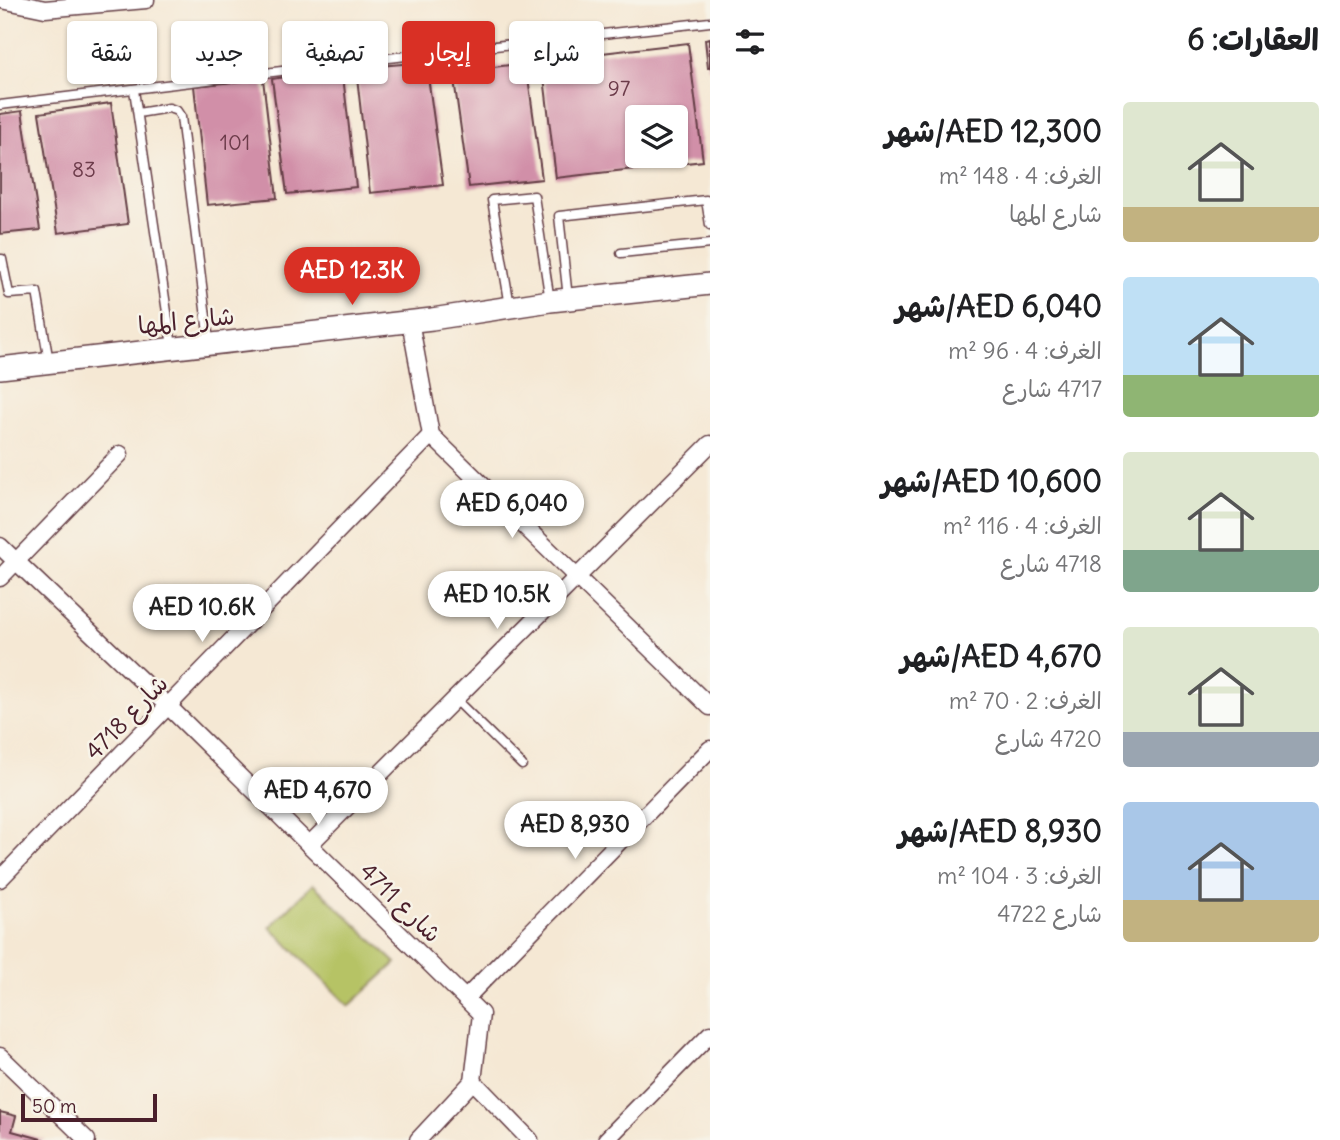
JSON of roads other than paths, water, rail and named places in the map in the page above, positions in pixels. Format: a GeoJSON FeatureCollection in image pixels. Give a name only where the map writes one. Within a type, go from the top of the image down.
{"type":"FeatureCollection","features":[{"type":"Feature","properties":{"kind":"street"},"geometry":{"type":"LineString","coordinates":[[2,0],[45,9],[146,0]]}},
{"type":"Feature","properties":{"kind":"street","name":"شارع المها"},"geometry":{"type":"LineString","coordinates":[[0,368],[710,284]]}},
{"type":"Feature","properties":{"kind":"street"},"geometry":{"type":"LineString","coordinates":[[410,321],[431,435],[710,707]]}},
{"type":"Feature","properties":{"kind":"street","name":"4718 شارع"},"geometry":{"type":"LineString","coordinates":[[0,879],[431,435]]}},
{"type":"Feature","properties":{"kind":"street"},"geometry":{"type":"LineString","coordinates":[[309,845],[710,444]]}},
{"type":"Feature","properties":{"kind":"street"},"geometry":{"type":"LineString","coordinates":[[0,578],[120,454]]}},
{"type":"Feature","properties":{"kind":"street","name":"4711 شارع"},"geometry":{"type":"LineString","coordinates":[[0,546],[467,998],[481,1014],[473,1081]]}},
{"type":"Feature","properties":{"kind":"street"},"geometry":{"type":"LineString","coordinates":[[467,998],[710,749]]}},
{"type":"Feature","properties":{"kind":"street"},"geometry":{"type":"LineString","coordinates":[[606,1140],[710,1034]]}},
{"type":"Feature","properties":{"kind":"street"},"geometry":{"type":"LineString","coordinates":[[0,1056],[87,1140]]}},
{"type":"Feature","properties":{"kind":"street"},"geometry":{"type":"LineString","coordinates":[[418,1140],[473,1081],[530,1140]]}},
{"type":"Feature","properties":{"kind":"lane"},"geometry":{"type":"LineString","coordinates":[[0,106],[710,22]]}},
{"type":"Feature","properties":{"kind":"lane"},"geometry":{"type":"LineString","coordinates":[[134,90],[172,347]]}},
{"type":"Feature","properties":{"kind":"lane"},"geometry":{"type":"LineString","coordinates":[[138,113],[169,108],[177,111],[181,117],[209,344]]}},
{"type":"Feature","properties":{"kind":"lane"},"geometry":{"type":"LineString","coordinates":[[510,306],[492,200],[534,196],[559,300]]}},
{"type":"Feature","properties":{"kind":"lane"},"geometry":{"type":"LineString","coordinates":[[559,300],[559,216],[706,200],[710,225]]}},
{"type":"Feature","properties":{"kind":"lane"},"geometry":{"type":"LineString","coordinates":[[621,253],[710,244]]}},
{"type":"Feature","properties":{"kind":"lane"},"geometry":{"type":"LineString","coordinates":[[0,259],[9,294],[37,292],[49,362]]}},
{"type":"Feature","properties":{"kind":"lane"},"geometry":{"type":"LineString","coordinates":[[455,699],[522,765]]}}]}
